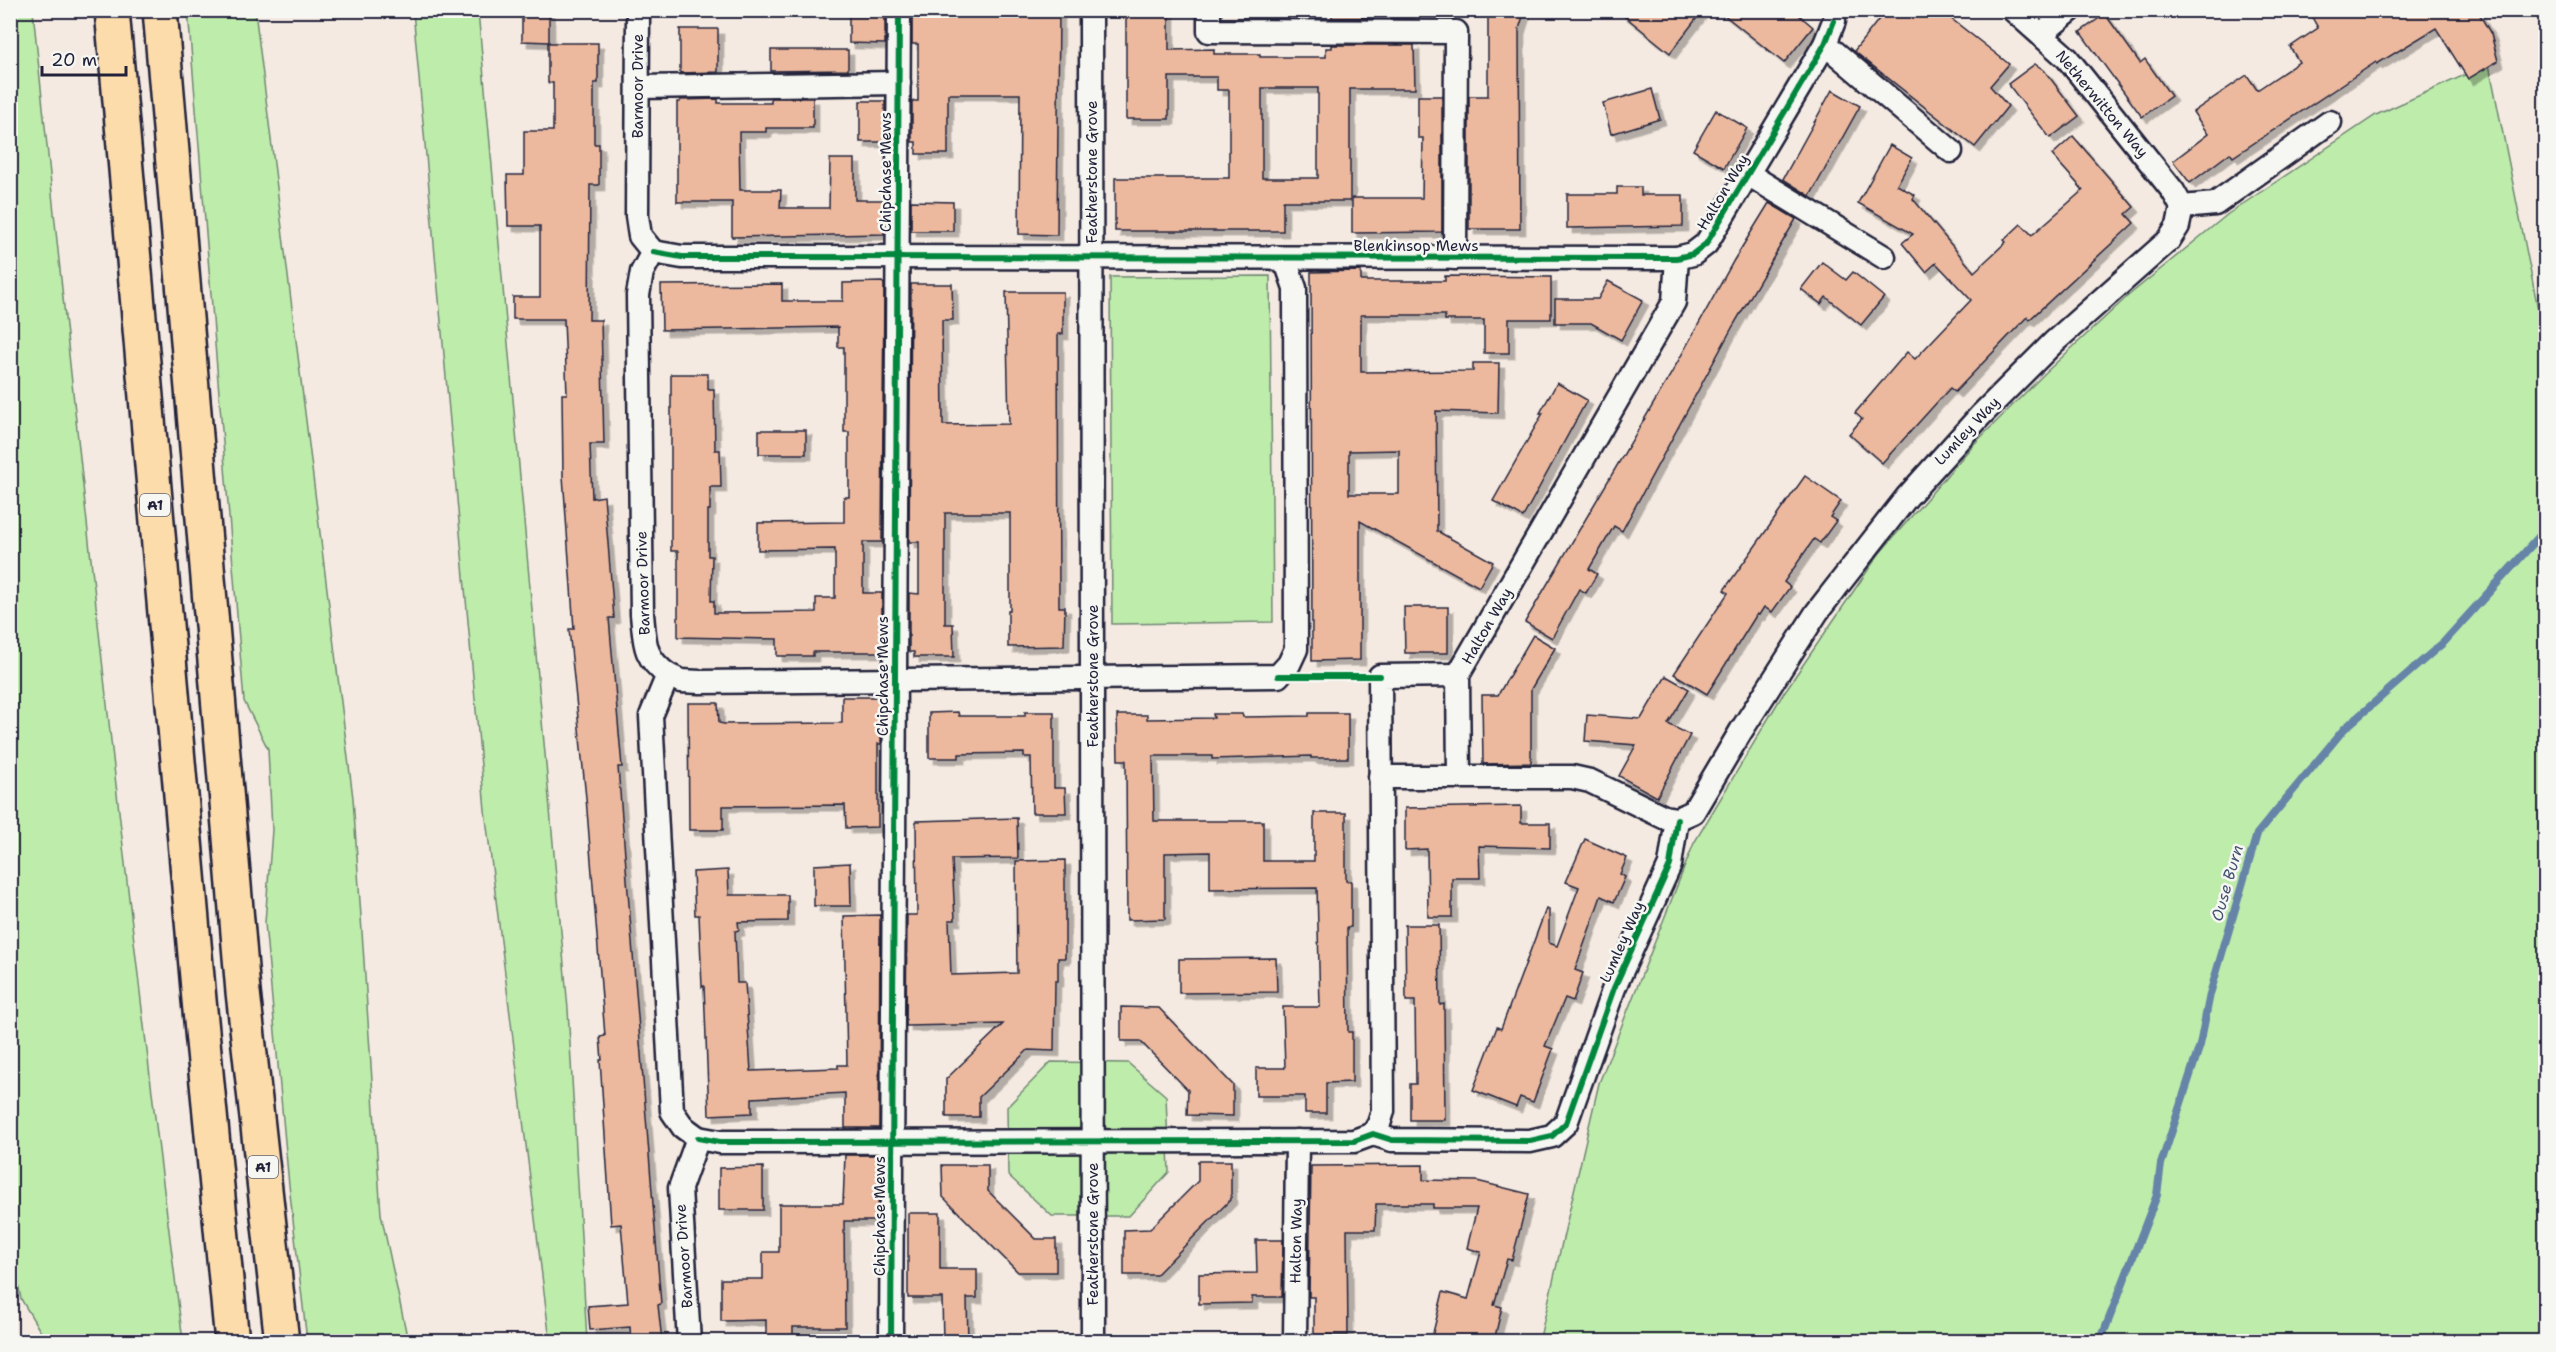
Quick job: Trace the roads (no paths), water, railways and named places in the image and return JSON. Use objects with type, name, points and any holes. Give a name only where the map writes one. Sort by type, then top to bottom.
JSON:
[{"type":"highway","name":"A1","points":[[112,10],[200,1012],[232,1341]]},
{"type":"highway","name":"A1","points":[[160,10],[243,992],[282,1341]]},
{"type":"street","name":"Barmoor Drive","points":[[638,10],[637,216],[640,236],[653,252],[642,272],[639,295],[642,614],[646,650],[654,665],[668,675]]},
{"type":"street","name":"Chipchase Mews","points":[[891,1341],[899,10]]},
{"type":"street","name":"Featherstone Grove","points":[[1091,10],[1093,1341]]},
{"type":"street","name":"Blenkinsop Mews","points":[[1209,10],[1209,31],[1456,32],[1455,258]]},
{"type":"street","name":"Netherwitton Way","points":[[2013,10],[2067,58],[2173,191],[2182,207]]},
{"type":"street","points":[[2041,34],[2071,10]]},
{"type":"street","name":"Halton Way","points":[[1560,258],[1677,258],[1693,254],[1706,244],[1825,44],[1833,14]]},
{"type":"street","points":[[1825,44],[1951,152]]},
{"type":"street","points":[[639,87],[899,83]]},
{"type":"street","points":[[2182,207],[2215,204],[2330,122]]},
{"type":"street","name":"Halton Way","points":[[1748,174],[1884,257]]},
{"type":"street","name":"Lumley Way","points":[[1373,1134],[1392,1140],[1530,1141],[1552,1136],[1566,1123],[1614,988],[1670,865],[1677,819],[1693,812],[1741,731],[1818,612],[1907,497],[1980,416],[2054,342],[2169,240],[2178,226],[2182,207]]},
{"type":"street","name":"Blenkinsop Mews","points":[[653,252],[682,257],[1560,258]]},
{"type":"street","points":[[1273,257],[1287,265],[1295,288],[1296,649],[1289,664],[1278,676],[700,682],[681,681],[668,675],[651,716],[672,1111],[683,1127],[698,1138],[720,1142],[1354,1141],[1373,1134]]},
{"type":"street","name":"Halton Way","points":[[1459,777],[1458,675],[1674,302],[1677,258]]},
{"type":"street","name":"Halton Way","points":[[1373,1134],[1383,1111],[1380,676],[1458,675]]},
{"type":"street","points":[[1380,777],[1572,777],[1590,781],[1664,817],[1677,819]]},
{"type":"street","name":"Barmoor Drive","points":[[689,1341],[680,1188],[698,1138]]},
{"type":"street","name":"Halton Way","points":[[1295,1341],[1297,1141]]},
{"type":"waterway","name":"Ouse Burn","points":[[2100,1342],[2157,1195],[2161,1164],[2200,1045],[2210,994],[2257,834],[2344,729],[2444,642],[2546,529]]}]
